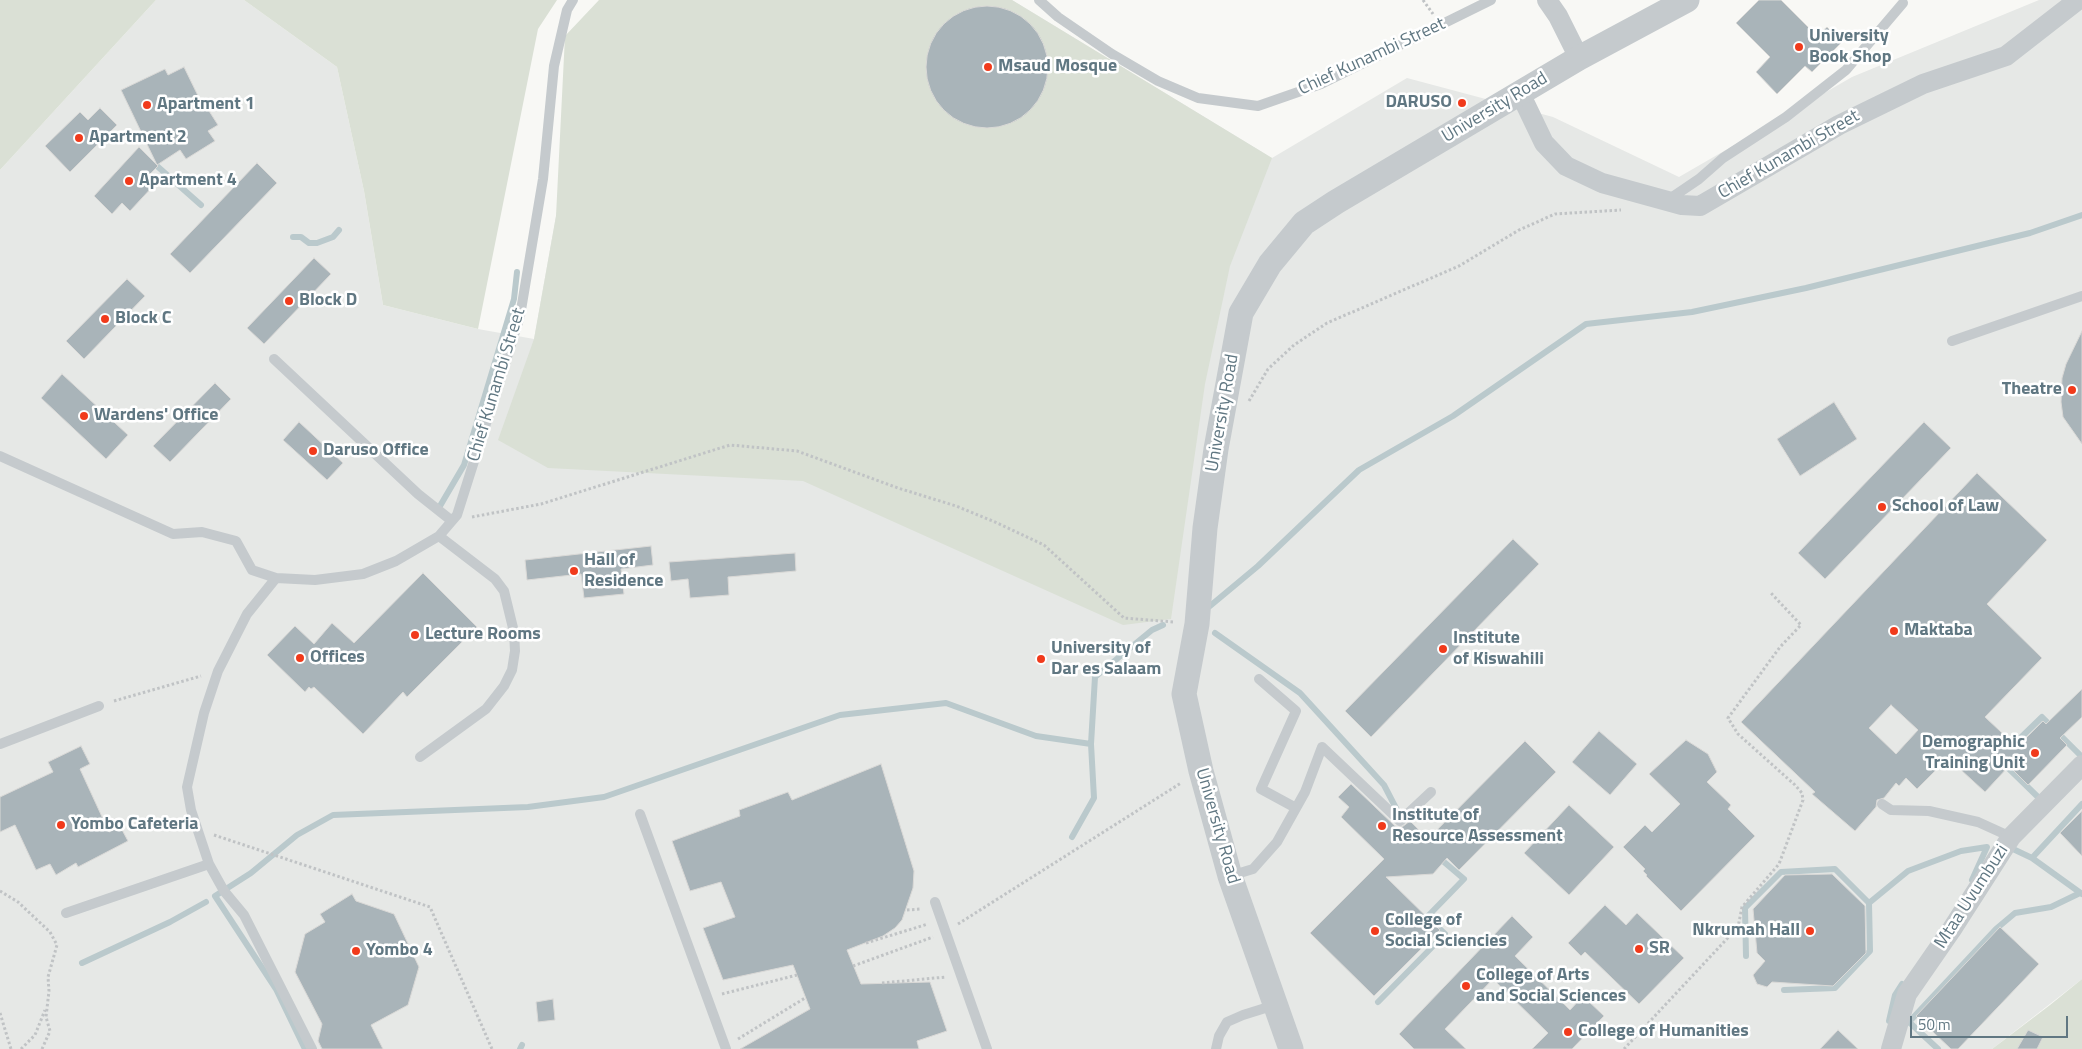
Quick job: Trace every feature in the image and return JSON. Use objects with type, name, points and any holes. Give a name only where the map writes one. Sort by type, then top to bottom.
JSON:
[{"type":"street","points":[[1547,0],[1558,16],[1579,58]]},
{"type":"street","name":"University Road","points":[[1291,1049],[1230,876],[1201,771],[1184,694],[1197,624],[1205,528],[1218,439],[1241,313],[1270,264],[1304,223],[1579,58],[1687,0]]},
{"type":"street","name":"Chief Kunambi Street","points":[[1520,93],[1544,143],[1566,166],[1602,183],[1682,205],[1700,206],[1839,125],[1923,84],[2006,56],[2078,0]]},
{"type":"street","name":"Mtaa Uvumbuzi","points":[[1891,1049],[1907,994],[1952,929],[2011,837],[2082,765]]},
{"type":"lane","name":"Chief Kunambi Street","points":[[0,456],[173,534],[202,532],[236,541],[252,570],[276,578],[315,580],[363,574],[396,561],[439,536],[456,515],[520,316],[543,179],[554,66],[567,10],[573,0]]},
{"type":"lane","name":"Chief Kunambi Street","points":[[1039,0],[1058,17],[1112,54],[1158,82],[1198,98],[1258,106],[1321,84],[1491,0]]},
{"type":"lane","points":[[1661,199],[1699,179],[1723,158],[1786,117],[1846,70],[1903,3]]},
{"type":"lane","points":[[1952,341],[2082,296]]},
{"type":"lane","points":[[274,359],[418,494],[452,521]]},
{"type":"lane","points":[[420,757],[486,709],[504,686],[512,670],[514,650],[514,632],[504,591],[495,579],[439,536]]},
{"type":"lane","points":[[276,578],[247,614],[218,671],[202,721],[187,786],[191,810],[209,864],[224,892],[244,915],[312,1049]]},
{"type":"lane","points":[[1258,678],[1296,711],[1261,789],[1296,808]]},
{"type":"lane","points":[[0,744],[98,706]]},
{"type":"lane","points":[[1230,876],[1253,869],[1277,842],[1305,792],[1322,746],[1400,821],[1431,792]]},
{"type":"lane","points":[[1882,804],[1891,810],[1928,811],[1978,822],[2011,837]]},
{"type":"lane","points":[[640,814],[726,1048]]},
{"type":"lane","points":[[66,913],[209,864]]},
{"type":"lane","points":[[934,902],[987,1049]]},
{"type":"lane","points":[[1216,1049],[1219,1036],[1227,1022],[1242,1015],[1276,1005]]},
{"type":"path","points":[[1246,406],[1268,369],[1294,345],[1327,323],[1459,266],[1519,230],[1555,214],[1626,210],[1661,199]]},
{"type":"path","points":[[452,521],[540,504],[730,445],[797,451],[898,488],[956,506],[995,522],[1044,546],[1124,618],[1197,624]]},
{"type":"path","points":[[1624,1049],[1738,927],[1742,907],[1779,864],[1803,800],[1802,793],[1796,785],[1738,734],[1728,718],[1780,647],[1801,625],[1770,592]]},
{"type":"path","points":[[98,706],[218,671]]},
{"type":"path","points":[[854,966],[945,932],[1201,771]]},
{"type":"path","points":[[197,829],[430,907],[492,1049]]},
{"type":"path","points":[[0,891],[18,902],[55,938],[57,945],[49,968],[46,1016],[50,1030],[42,1049]]},
{"type":"path","points":[[866,943],[941,921]]},
{"type":"path","points":[[708,997],[796,975]]},
{"type":"path","points":[[882,983],[961,976]]},
{"type":"path","points":[[726,1048],[805,998]]},
{"type":"path","points":[[21,1049],[35,1036],[46,1009]]},
{"type":"path","points":[[0,1014],[11,1049]]},
{"type":"shaded area","points":[[0,0],[156,0],[0,170]]},
{"type":"shaded area","name":"University of Dar es Salaam","points":[[156,0],[244,0],[337,67],[364,191],[383,305],[478,329],[534,339],[556,216],[599,0],[1012,0],[1272,158],[1407,78],[1553,117],[1679,177],[1852,77],[2039,0],[2082,0],[2082,979],[1992,1049],[0,1049],[0,170]]},
{"type":"shaded area","points":[[244,0],[557,0],[538,29],[478,329],[383,305],[364,191],[337,67]]},
{"type":"shaded area","points":[[599,0],[1012,0],[1272,158],[1230,266],[1205,384],[1171,619],[1123,625],[803,481],[548,468],[498,440],[534,339],[556,216],[565,36]]},
{"type":"shaded area","points":[[2082,979],[2082,1049],[1992,1049],[2050,1005]]},
{"type":"building","name":"University Book Shop","points":[[1759,0],[1781,0],[1817,36],[1827,27],[1842,42],[1812,72],[1805,66],[1777,94],[1756,72],[1770,57],[1736,23]]},
{"type":"building","name":"Msaud Mosque","points":[[987,6],[1010,10],[1030,24],[1044,44],[1048,67],[1044,90],[1030,110],[1010,124],[987,128],[964,124],[944,110],[930,90],[926,67],[930,44],[944,24],[964,10]]},
{"type":"building","points":[[184,67],[202,104],[204,103],[218,125],[208,131],[215,141],[186,159],[180,150],[157,165],[121,90],[165,69],[168,75]]},
{"type":"building","name":"Apartment 2","points":[[100,108],[117,125],[70,172],[45,146],[80,112],[88,120]]},
{"type":"building","name":"Apartment 4","points":[[139,147],[158,166],[147,177],[155,184],[130,211],[122,203],[112,214],[94,196]]},
{"type":"building","points":[[257,163],[277,183],[190,273],[170,254]]},
{"type":"building","name":"Block D","points":[[314,258],[331,274],[264,344],[247,328]]},
{"type":"building","name":"Block C","points":[[127,279],[145,296],[84,359],[66,341]]},
{"type":"building","name":"Theatre","points":[[2082,331],[2082,444],[2063,417],[2061,402],[2062,378],[2066,364]]},
{"type":"building","name":"Wardens' Office","points":[[62,374],[128,435],[106,459],[41,398]]},
{"type":"building","points":[[215,383],[231,399],[170,462],[153,446]]},
{"type":"building","points":[[1834,402],[1857,439],[1800,476],[1777,439]]},
{"type":"building","name":"Daruso Office","points":[[299,422],[343,463],[327,480],[283,440]]},
{"type":"building","name":"School of Law","points":[[1924,422],[1951,448],[1825,579],[1798,553]]},
{"type":"building","points":[[1977,473],[2047,540],[1987,604],[2042,658],[1985,717],[2017,747],[2043,721],[2046,724],[2082,689],[2082,717],[2060,738],[2067,745],[2028,785],[2009,766],[1985,792],[1948,758],[1917,789],[1906,778],[1899,786],[1896,783],[1884,798],[1877,800],[1876,807],[1855,831],[1812,794],[1815,792],[1741,722]],"holes":[[[1891,705],[1918,730],[1896,754],[1869,728]]]},
{"type":"building","name":"Institute of Kiswahili","points":[[1513,539],[1539,564],[1371,737],[1345,711]]},
{"type":"building","name":"Hall of Residence","points":[[651,546],[653,565],[621,569],[624,594],[584,598],[581,574],[527,580],[525,560]]},
{"type":"building","name":"Hall of Residence","points":[[795,553],[796,571],[728,577],[729,595],[690,598],[688,579],[671,581],[669,562]]},
{"type":"building","points":[[423,573],[477,627],[407,697],[403,692],[363,734],[314,687],[311,689],[309,687],[305,692],[267,655],[295,626],[314,644],[332,623],[354,643]]},
{"type":"building","points":[[1599,731],[1637,764],[1610,795],[1572,762]]},
{"type":"building","points":[[1686,740],[1708,754],[1717,772],[1707,782],[1731,805],[1728,809],[1755,836],[1681,911],[1646,876],[1643,871],[1645,869],[1623,847],[1645,825],[1652,832],[1680,804],[1649,774]]},
{"type":"building","points":[[1525,741],[1556,772],[1459,870],[1447,858],[1433,874],[1386,877],[1440,930],[1374,996],[1310,933],[1384,859],[1341,817],[1349,807],[1338,797],[1351,784],[1395,826],[1402,827],[1410,821],[1428,839]]},
{"type":"building","points":[[81,746],[90,764],[80,769],[109,832],[120,826],[128,841],[78,867],[76,863],[56,875],[50,864],[36,870],[15,825],[0,832],[0,797],[53,772],[48,762]]},
{"type":"building","points":[[881,764],[914,871],[913,888],[902,920],[895,928],[883,936],[847,950],[861,984],[930,982],[947,1031],[917,1041],[919,1049],[740,1049],[810,1009],[793,965],[723,980],[703,928],[735,917],[721,882],[690,891],[672,841],[740,816],[739,810],[788,792],[792,800]]},
{"type":"building","points":[[1569,805],[1614,847],[1569,895],[1524,853]]},
{"type":"building","points":[[2082,811],[2082,856],[2060,833]]},
{"type":"building","name":"Nkrumah Hall","points":[[1832,874],[1865,906],[1866,953],[1833,986],[1772,982],[1767,987],[1757,984],[1753,975],[1765,961],[1757,953],[1753,909],[1785,875]]},
{"type":"building","name":"Yombo 4","points":[[352,894],[356,901],[394,914],[419,967],[408,1005],[371,1025],[383,1049],[322,1049],[318,1041],[322,1024],[295,972],[305,934],[325,922],[320,914]]},
{"type":"building","name":"SR","points":[[1605,905],[1626,925],[1637,913],[1684,958],[1639,1004],[1585,952],[1581,956],[1568,943]]},
{"type":"building","points":[[1512,916],[1533,937],[1515,956],[1570,1010],[1583,996],[1604,1016],[1572,1049],[1532,1049],[1548,1033],[1493,979],[1445,1029],[1466,1049],[1414,1049],[1399,1034]]},
{"type":"building","points":[[2000,927],[2039,964],[1958,1049],[1951,1049],[1916,1016]]},
{"type":"building","points":[[553,999],[555,1020],[538,1022],[536,1002]]},
{"type":"building","points":[[1838,1030],[1858,1049],[1820,1049]]},
{"type":"building","points":[[2028,1030],[2043,1037],[2037,1049],[2017,1049]]},
{"type":"waterway","points":[[157,166],[201,205]]},
{"type":"waterway","points":[[1210,606],[1258,566],[1359,470],[1453,416],[1586,324],[1692,312],[1806,288],[2030,233],[2082,215]]},
{"type":"waterway","points":[[293,237],[301,237],[309,243],[317,243],[333,237],[339,230]]},
{"type":"waterway","points":[[440,506],[464,465],[514,299],[517,272]]},
{"type":"waterway","points":[[1072,837],[1094,798],[1091,744],[1095,677],[1152,630],[1163,625]]},
{"type":"waterway","points":[[1215,633],[1300,693],[1384,785],[1398,812]]},
{"type":"waterway","points":[[305,1049],[276,989],[215,896],[251,873],[297,835],[333,815],[528,807],[604,797],[840,715],[946,703],[1036,736],[1091,744]]},
{"type":"waterway","points":[[2008,750],[2042,717],[2080,755]]},
{"type":"waterway","points":[[2003,763],[2040,799]]},
{"type":"waterway","points":[[2032,858],[2082,804]]},
{"type":"waterway","points":[[1869,903],[1908,871],[1961,851],[1987,847],[1972,880]]},
{"type":"waterway","points":[[2013,849],[2032,858],[2082,894]]},
{"type":"waterway","points":[[1378,1002],[1445,934],[1427,917],[1464,879],[1437,856]]},
{"type":"waterway","points":[[1746,956],[1745,908],[1781,872],[1835,869],[1869,903],[1870,951],[1835,988],[1784,990]]},
{"type":"waterway","points":[[1938,1049],[1909,1022],[1996,929],[2015,913],[2051,907],[2080,893]]},
{"type":"waterway","points":[[82,963],[170,922],[206,902]]},
{"type":"waterway","points":[[1889,1021],[1895,995],[1902,984]]},
{"type":"waterway","points":[[520,1049],[522,1045]]},
{"type":"place","name":"University Book Shop","points":[[1799,47]]},
{"type":"place","name":"Msaud Mosque","points":[[988,67]]},
{"type":"place","name":"DARUSO","points":[[1462,103]]},
{"type":"place","name":"Apartment 1","points":[[147,105]]},
{"type":"place","name":"Apartment 2","points":[[79,138]]},
{"type":"place","name":"Apartment 4","points":[[129,181]]},
{"type":"place","name":"Block D","points":[[289,301]]},
{"type":"place","name":"Block C","points":[[105,319]]},
{"type":"place","name":"Theatre","points":[[2072,390]]},
{"type":"place","name":"Wardens' Office","points":[[84,416]]},
{"type":"place","name":"Daruso Office","points":[[313,451]]},
{"type":"place","name":"School of Law","points":[[1882,507]]},
{"type":"place","name":"Hall of Residence","points":[[574,571]]},
{"type":"place","name":"Maktaba","points":[[1894,631]]},
{"type":"place","name":"Lecture Rooms","points":[[415,635]]},
{"type":"place","name":"Institute of Kiswahili","points":[[1443,649]]},
{"type":"place","name":"Offices","points":[[300,658]]},
{"type":"place","name":"University of Dar es Salaam","points":[[1041,659]]},
{"type":"place","name":"Demographic Training Unit","points":[[2035,753]]},
{"type":"place","name":"Yombo Cafeteria","points":[[61,825]]},
{"type":"place","name":"Institute of Resource Assessment","points":[[1382,826]]},
{"type":"place","name":"College of Social Sciencies","points":[[1375,931]]},
{"type":"place","name":"Nkrumah Hall","points":[[1810,931]]},
{"type":"place","name":"SR","points":[[1639,949]]},
{"type":"place","name":"Yombo 4","points":[[356,951]]},
{"type":"place","name":"College of Arts and Social Sciences","points":[[1466,986]]},
{"type":"place","name":"College of Humanities","points":[[1568,1032]]}]
